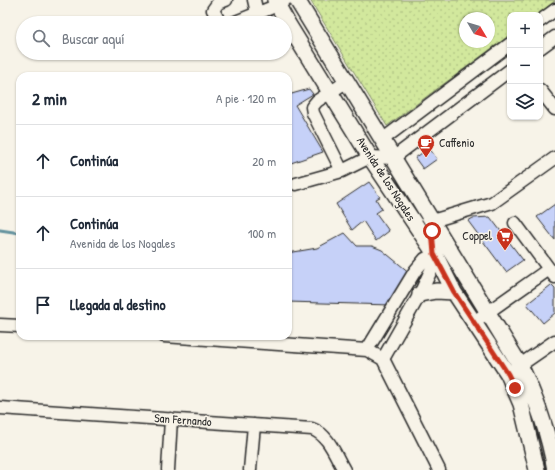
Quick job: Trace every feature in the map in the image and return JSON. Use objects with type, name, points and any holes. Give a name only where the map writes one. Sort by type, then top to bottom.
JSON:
[{"type":"main road","name":"Avenida de los Nogales","points":[[297,0],[520,365],[528,381],[553,452],[554,470]]},
{"type":"main road","name":"Avenida de los Nogales","points":[[279,2],[287,16]]},
{"type":"main road","name":"Avenida de los Nogales","points":[[292,25],[330,92],[434,254],[454,292],[508,374],[521,404],[537,467]]},
{"type":"main road","points":[[432,222],[434,254],[457,263]]},
{"type":"main road","points":[[420,294],[436,291],[454,292]]},
{"type":"street","points":[[216,16],[213,10],[218,3],[226,0]]},
{"type":"street","points":[[254,0],[257,13]]},
{"type":"street","points":[[250,16],[279,2]]},
{"type":"street","points":[[543,19],[554,12]]},
{"type":"street","points":[[543,46],[555,36]]},
{"type":"street","points":[[382,140],[508,48]]},
{"type":"street","points":[[296,184],[342,171],[370,156],[393,158],[507,72]]},
{"type":"street","points":[[342,171],[313,113],[312,107],[314,103],[346,82]]},
{"type":"street","points":[[543,94],[555,109]]},
{"type":"street","points":[[442,95],[455,112]]},
{"type":"street","points":[[432,222],[492,203],[555,158]]},
{"type":"street","points":[[474,322],[552,273],[515,223]]},
{"type":"street","points":[[383,359],[420,294],[433,266],[434,254]]},
{"type":"street","points":[[367,350],[415,271],[425,259],[434,254]]},
{"type":"street","points":[[0,325],[16,326]]},
{"type":"street","points":[[222,340],[367,350],[383,359],[438,470]]},
{"type":"street","points":[[508,374],[555,342]]},
{"type":"street","name":"San Fernando","points":[[0,408],[312,429],[319,432],[326,438],[344,470]]},
{"type":"street","points":[[168,470],[171,419]]},
{"type":"street","points":[[250,470],[254,425]]},
{"type":"street","points":[[537,467],[553,452]]},
{"type":"green space","points":[[310,0],[555,0],[541,12],[507,12],[507,37],[495,46],[495,12],[459,12],[459,48],[492,48],[387,126]]},
{"type":"building","points":[[309,89],[313,94],[295,105],[323,152],[292,163],[292,94]]},
{"type":"building","name":"Caffenio","points":[[429,148],[437,159],[423,169],[415,158]]},
{"type":"building","points":[[369,182],[380,197],[376,199],[382,209],[376,213],[389,231],[376,241],[363,221],[352,230],[336,204]]},
{"type":"building","points":[[555,204],[555,240],[537,217]]},
{"type":"building","points":[[490,217],[523,260],[506,272],[468,221],[473,218]]},
{"type":"building","points":[[345,233],[357,246],[372,246],[382,250],[410,273],[391,305],[292,302],[292,252],[317,248]]},
{"type":"building","points":[[551,285],[555,289],[555,313],[543,323],[527,304]]},
{"type":"waterway","points":[[0,230],[16,232]]},
{"type":"place","name":"Caffenio","points":[[426,158]]},
{"type":"place","name":"Coppel","points":[[505,251]]},
{"type":"route","points":[[432,231],[435,249],[434,254],[454,292],[508,374],[515,388]]}]
